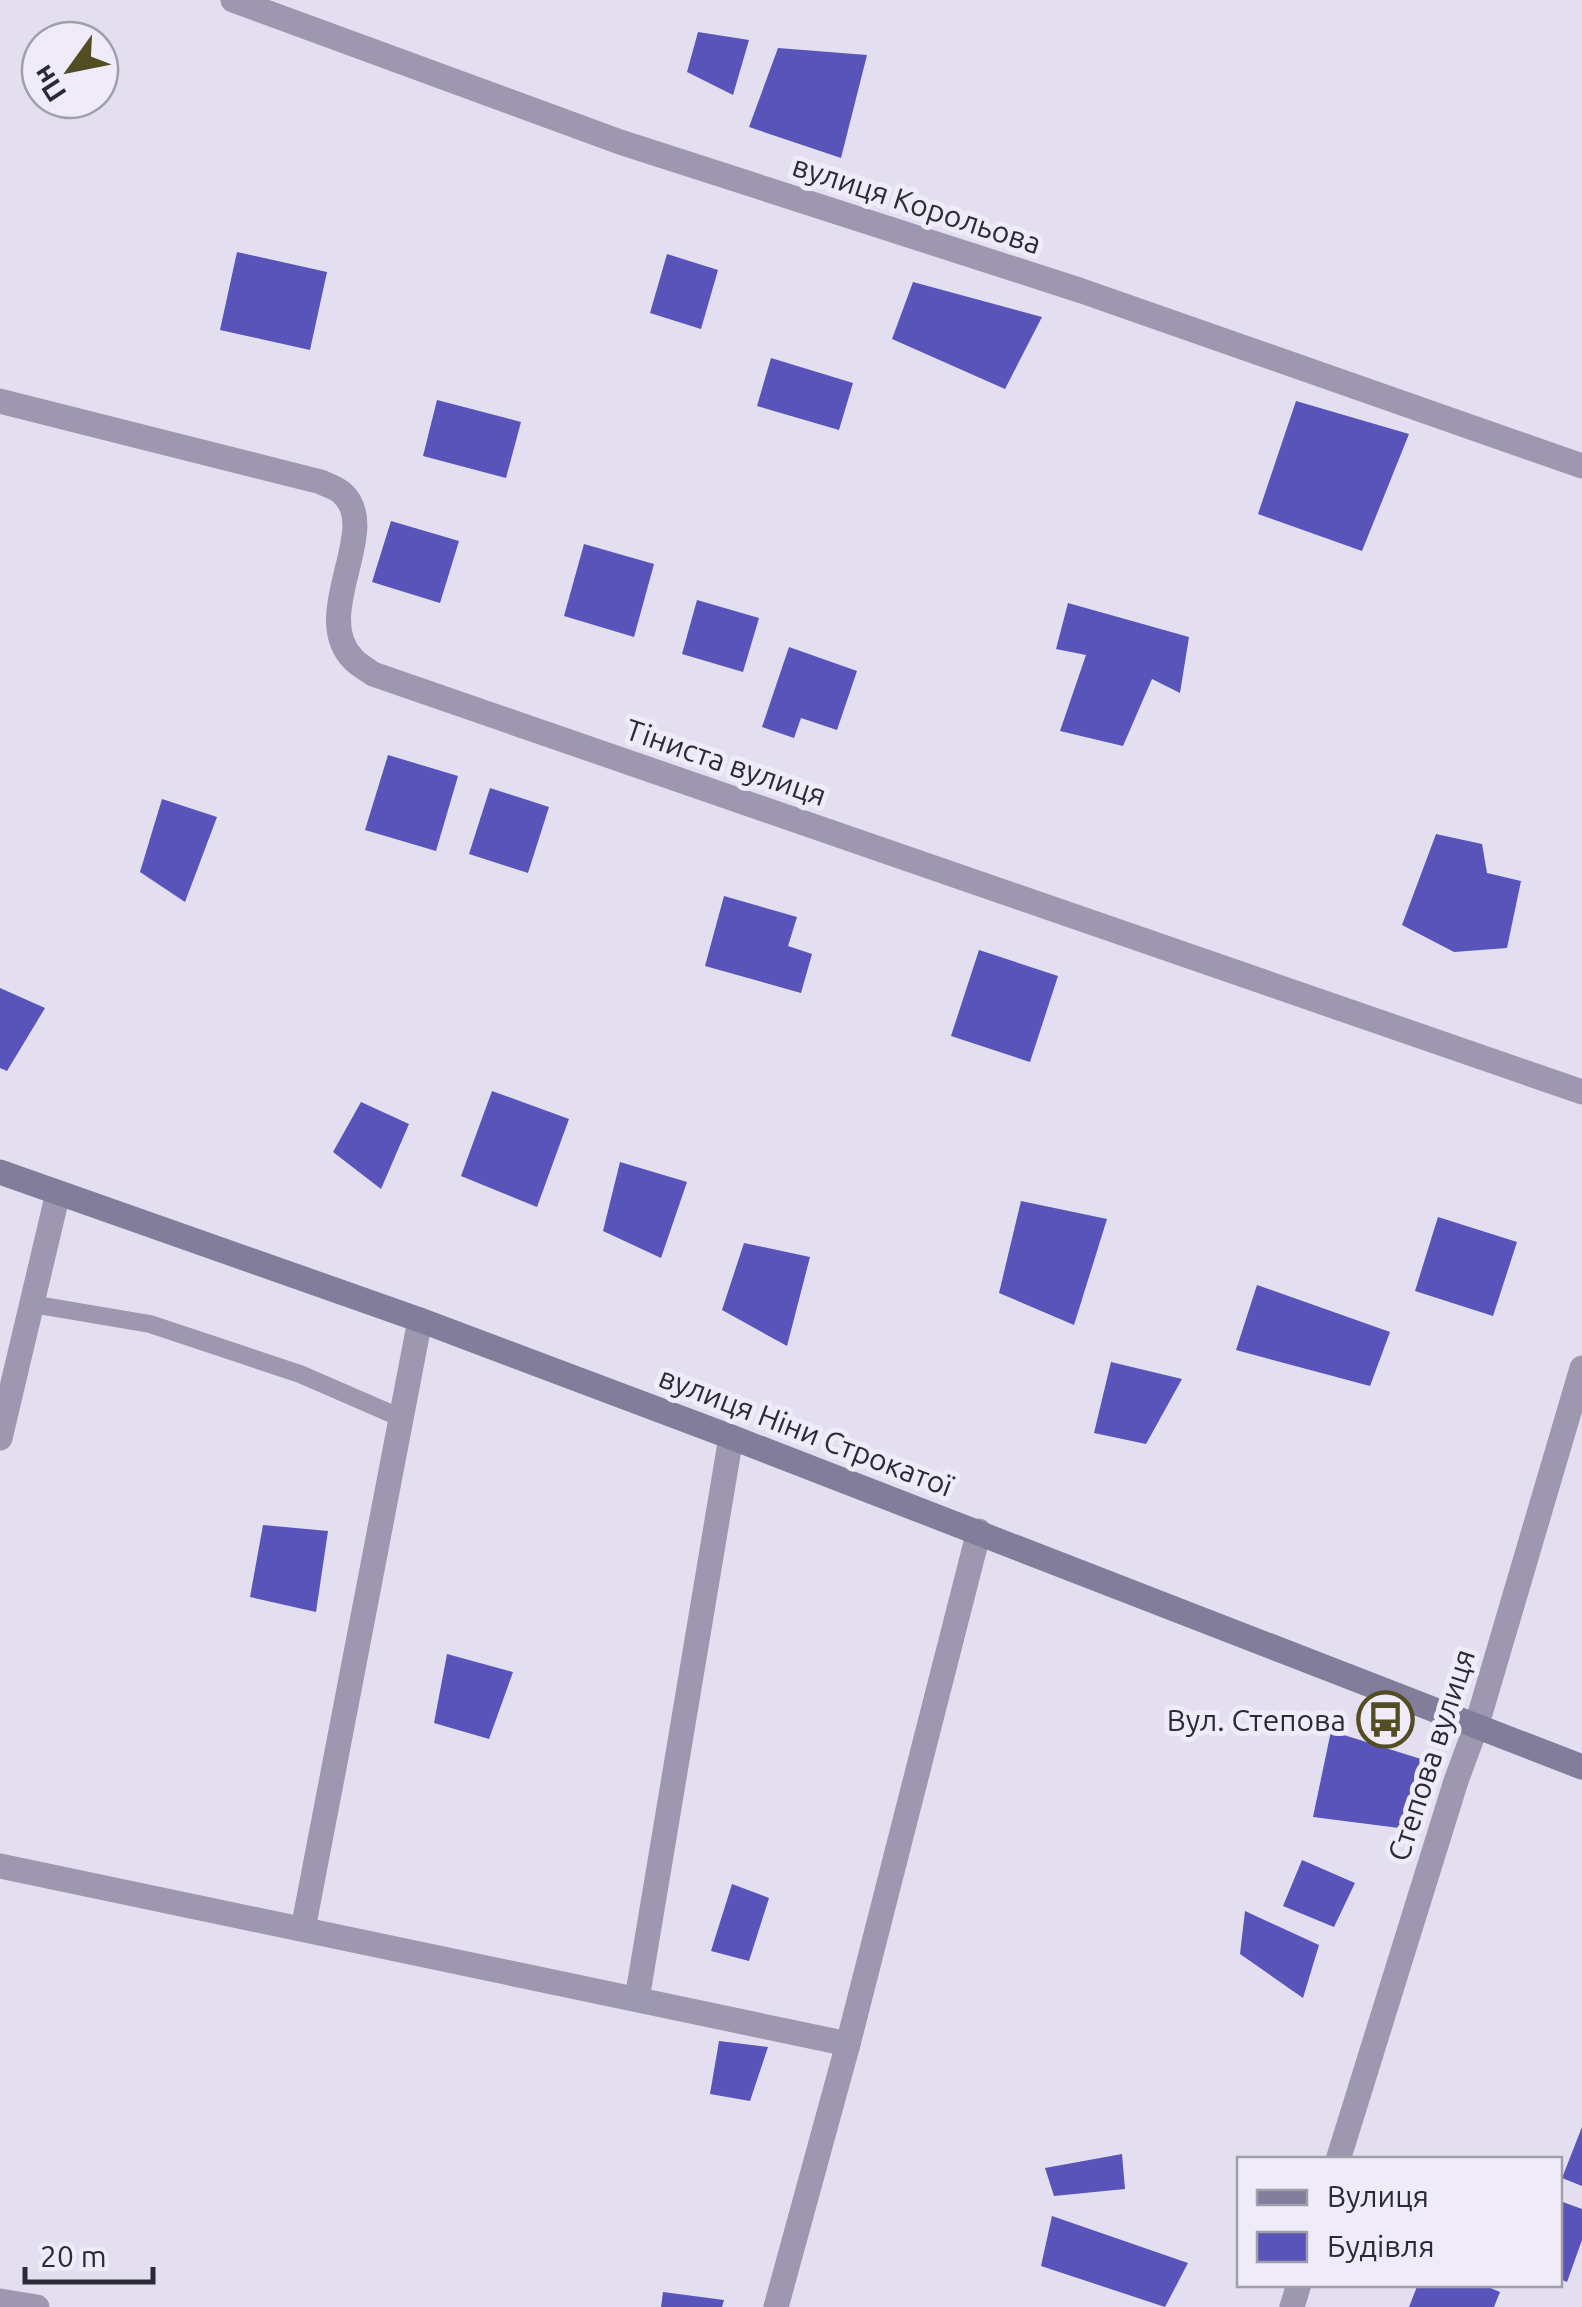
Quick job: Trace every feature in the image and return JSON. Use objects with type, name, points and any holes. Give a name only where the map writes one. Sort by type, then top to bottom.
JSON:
[{"type":"street","name":"вулиця Корольова","points":[[233,0],[620,142],[1082,291],[1582,466]]},
{"type":"street","name":"Тіниста вулиця","points":[[0,401],[320,482],[344,494],[354,516],[353,540],[339,604],[340,634],[352,658],[373,674],[1582,1092]]},
{"type":"street","name":"вулиця Ніни Строкатої","points":[[0,1172],[420,1320],[1582,1766]]},
{"type":"street","points":[[0,1438],[58,1193]]},
{"type":"street","points":[[303,1930],[420,1320]]},
{"type":"street","name":"Степова вулиця","points":[[1339,2157],[1477,1724],[1582,1368]]},
{"type":"street","points":[[638,1999],[731,1437]]},
{"type":"street","points":[[776,2307],[848,2044],[979,1532]]},
{"type":"street","points":[[0,1866],[848,2044]]},
{"type":"street","points":[[0,2301],[38,2307]]},
{"type":"lane","points":[[32,1304],[150,1324],[300,1374],[399,1417]]},
{"type":"building","points":[[698,32],[749,40],[733,95],[687,72]]},
{"type":"building","points":[[778,48],[867,55],[841,158],[749,127]]},
{"type":"building","points":[[237,252],[327,272],[310,350],[220,330]]},
{"type":"building","points":[[667,254],[718,270],[701,329],[650,313]]},
{"type":"building","points":[[913,282],[1042,317],[1005,389],[892,339]]},
{"type":"building","points":[[771,358],[853,383],[839,430],[757,406]]},
{"type":"building","points":[[437,400],[521,422],[506,478],[423,456]]},
{"type":"building","points":[[1296,401],[1409,434],[1362,551],[1258,514]]},
{"type":"building","points":[[391,521],[459,541],[440,603],[372,582]]},
{"type":"building","points":[[584,544],[654,564],[634,637],[564,616]]},
{"type":"building","points":[[697,600],[759,618],[743,672],[682,654]]},
{"type":"building","points":[[1068,603],[1189,637],[1180,693],[1152,679],[1123,746],[1060,731],[1086,655],[1056,649]]},
{"type":"building","points":[[789,647],[857,671],[837,730],[801,718],[794,738],[762,727]]},
{"type":"building","points":[[388,755],[458,776],[436,851],[365,830]]},
{"type":"building","points":[[490,788],[549,807],[528,873],[469,854]]},
{"type":"building","points":[[162,799],[217,817],[185,902],[140,872]]},
{"type":"building","points":[[1436,834],[1482,844],[1487,873],[1521,881],[1507,948],[1454,952],[1402,925]]},
{"type":"building","points":[[724,896],[797,917],[788,946],[812,954],[801,993],[705,966]]},
{"type":"building","points":[[979,950],[1058,976],[1030,1062],[951,1036]]},
{"type":"building","points":[[0,988],[45,1008],[7,1071],[0,1068]]},
{"type":"building","points":[[492,1091],[569,1119],[537,1207],[461,1176]]},
{"type":"building","points":[[361,1102],[409,1124],[381,1189],[333,1152]]},
{"type":"building","points":[[620,1162],[687,1182],[661,1258],[603,1231]]},
{"type":"building","points":[[1021,1201],[1107,1219],[1074,1325],[999,1293]]},
{"type":"building","points":[[1438,1217],[1517,1242],[1493,1316],[1415,1291]]},
{"type":"building","points":[[744,1243],[810,1257],[787,1346],[722,1310]]},
{"type":"building","points":[[1257,1285],[1390,1332],[1370,1386],[1236,1350]]},
{"type":"building","points":[[1111,1362],[1182,1379],[1146,1444],[1094,1433]]},
{"type":"building","points":[[263,1525],[328,1531],[316,1612],[250,1597]]},
{"type":"building","points":[[447,1654],[513,1672],[489,1739],[434,1723]]},
{"type":"building","points":[[1331,1731],[1421,1759],[1399,1828],[1313,1817]]},
{"type":"building","points":[[1302,1860],[1355,1883],[1334,1927],[1283,1906]]},
{"type":"building","points":[[732,1884],[769,1898],[749,1961],[711,1951]]},
{"type":"building","points":[[1245,1911],[1319,1945],[1303,1998],[1240,1954]]},
{"type":"building","points":[[719,2041],[768,2047],[750,2101],[710,2094]]},
{"type":"building","points":[[1582,2127],[1582,2186],[1562,2178]]},
{"type":"building","points":[[1122,2154],[1125,2189],[1054,2196],[1045,2168]]},
{"type":"building","points":[[1562,2202],[1582,2209],[1582,2240],[1567,2282],[1562,2280]]},
{"type":"building","points":[[1052,2216],[1188,2263],[1165,2307],[1041,2266]]},
{"type":"building","points":[[1417,2287],[1488,2287],[1500,2292],[1494,2307],[1409,2307]]},
{"type":"building","points":[[663,2292],[724,2300],[722,2307],[661,2307]]},
{"type":"place","name":"Вул. Степова","points":[[1385,1720]]}]
